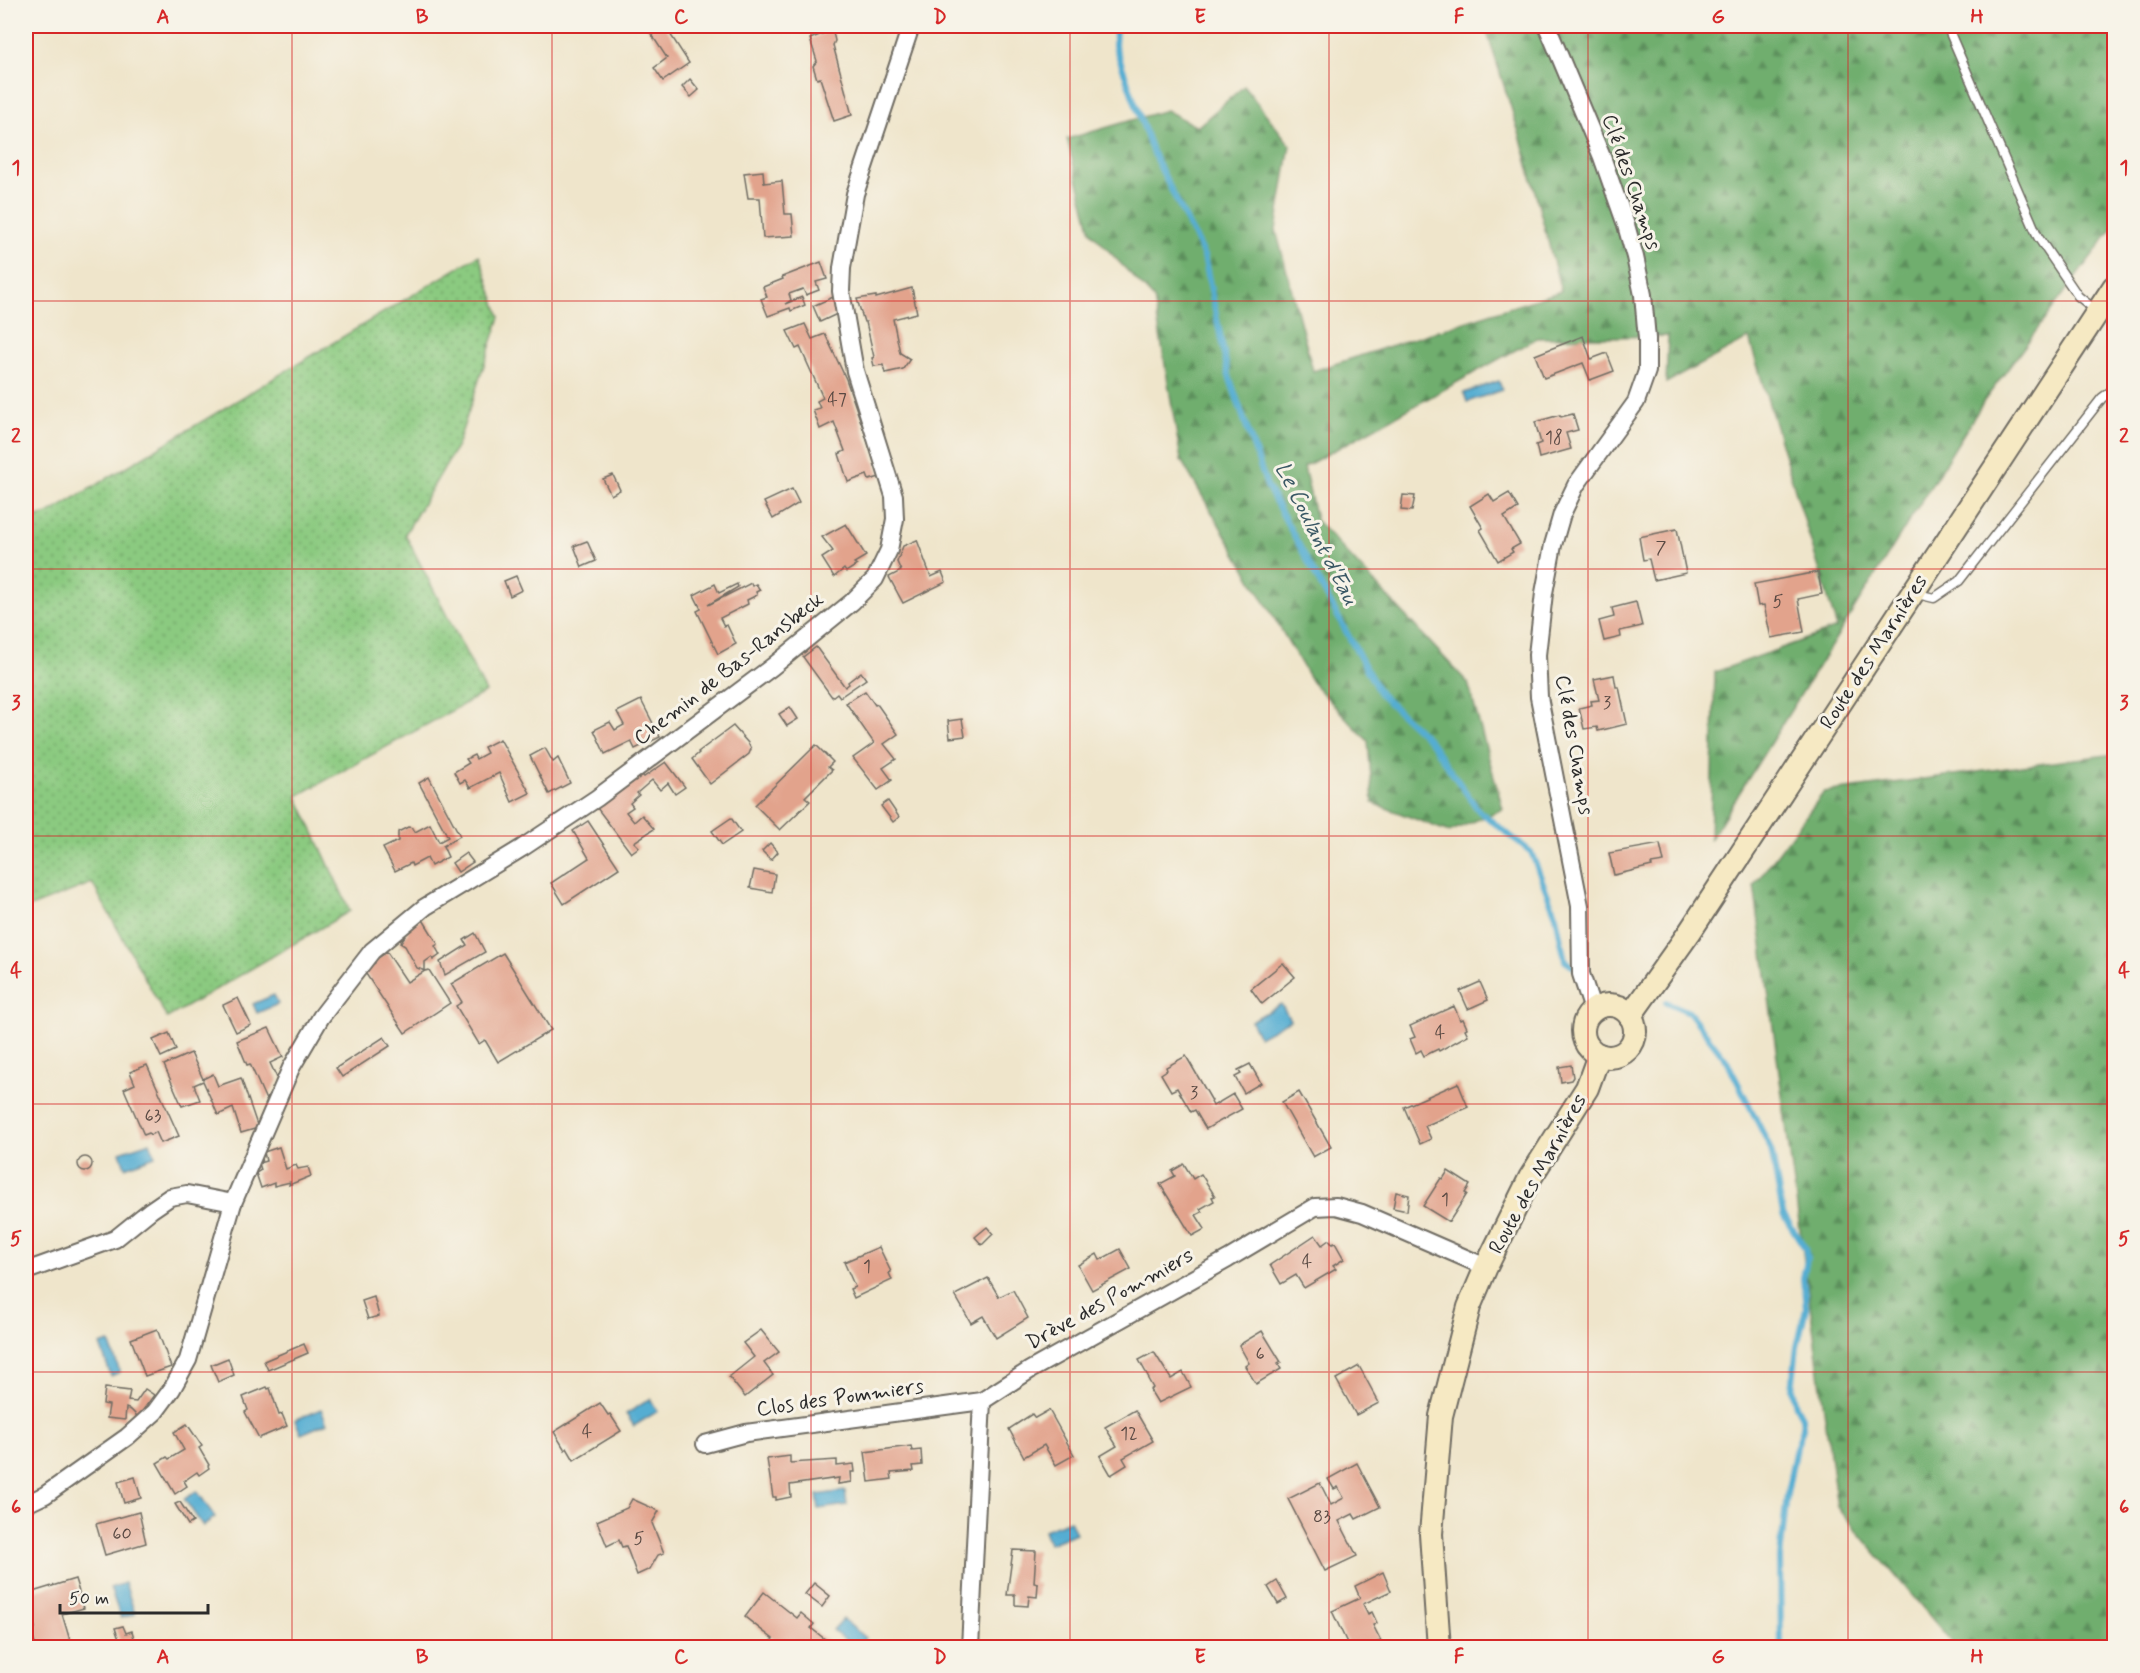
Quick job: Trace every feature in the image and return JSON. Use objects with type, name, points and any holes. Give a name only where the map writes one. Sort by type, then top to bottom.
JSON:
[{"type":"street","name":"Chemin de Bas-Ransbeck","points":[[26,1504],[45,1495],[127,1437],[155,1412],[172,1389],[188,1360],[195,1340],[233,1203],[282,1089],[305,1042],[321,1017],[372,951],[425,907],[522,848],[597,798],[772,667],[852,602],[875,579],[889,550],[895,519],[894,496],[855,371],[841,291],[842,268],[855,194],[911,26]]},
{"type":"street","name":"Clé des Champs","points":[[1547,26],[1602,157],[1626,225],[1643,295],[1647,339],[1647,372],[1636,402],[1576,485],[1562,514],[1552,545],[1545,583],[1537,655],[1539,697],[1580,906],[1581,974],[1593,1010]]},
{"type":"street","name":"Route des Marnières","points":[[1630,1016],[1689,933],[2115,287]]},
{"type":"street","points":[[1613,1005],[1630,1016],[1634,1026],[1634,1037],[1629,1047],[1621,1054],[1610,1057],[1599,1055],[1588,1047],[1583,1034],[1585,1021],[1593,1010],[1613,1005]]},
{"type":"street","name":"Route des Marnières","points":[[1439,1647],[1431,1534],[1441,1416],[1469,1307],[1530,1178],[1587,1088],[1599,1055]]},
{"type":"street","points":[[26,1271],[115,1239],[170,1197],[187,1194],[233,1203]]},
{"type":"street","name":"Drève des Pommiers","points":[[982,1401],[1030,1370],[1228,1259],[1315,1207],[1336,1206],[1362,1213],[1486,1267]]},
{"type":"street","points":[[970,1647],[982,1401]]},
{"type":"street","name":"Clos des Pommiers","points":[[705,1444],[766,1430],[982,1401]]},
{"type":"lane","points":[[1947,26],[2038,237],[2078,296],[2098,312]]},
{"type":"lane","points":[[1913,593],[1934,598],[1959,581],[2102,398],[2115,389]]},
{"type":"green space","points":[[1485,26],[2114,26],[2114,226],[1984,401],[1710,840],[1715,672],[1837,628],[1749,338],[1666,383],[1668,336],[1537,338],[1304,467],[1316,520],[1468,683],[1503,809],[1449,832],[1373,803],[1368,741],[1312,682],[1181,460],[1154,299],[1091,232],[1067,139],[1166,110],[1197,127],[1244,86],[1290,145],[1276,230],[1313,371],[1561,291],[1522,142]]},
{"type":"green space","points":[[479,255],[500,317],[457,446],[405,534],[486,692],[297,796],[350,911],[167,1018],[92,883],[26,909],[26,520],[48,514]]},
{"type":"green space","points":[[2114,754],[2114,1647],[1956,1647],[1837,1507],[1754,885],[1824,792]]},
{"type":"water","points":[[1499,381],[1502,390],[1467,402],[1464,393]]},
{"type":"water","points":[[274,995],[278,1004],[257,1013],[253,1004]]},
{"type":"water","points":[[1281,1004],[1290,1020],[1259,1037],[1251,1021]]},
{"type":"water","points":[[150,1142],[155,1156],[125,1167],[120,1152]]},
{"type":"water","points":[[109,1342],[120,1372],[111,1376],[100,1345]]},
{"type":"water","points":[[650,1399],[658,1411],[634,1426],[626,1414]]},
{"type":"water","points":[[321,1409],[327,1423],[301,1434],[295,1420]]},
{"type":"water","points":[[197,1491],[215,1517],[203,1526],[184,1499]]},
{"type":"water","points":[[845,1491],[847,1505],[819,1509],[817,1495]]},
{"type":"water","points":[[1070,1520],[1076,1533],[1049,1544],[1044,1530]]},
{"type":"water","points":[[125,1583],[135,1614],[121,1618],[110,1588]]},
{"type":"water","points":[[843,1619],[865,1638],[856,1647],[833,1630]]},
{"type":"building","points":[[646,26],[665,26],[689,63],[663,81],[654,68],[667,58]]},
{"type":"building","points":[[829,31],[833,32],[835,41],[833,45],[852,115],[834,121],[820,78],[817,79],[813,66],[817,61],[810,39]]},
{"type":"building","points":[[690,79],[699,90],[691,97],[682,87]]},
{"type":"building","points":[[763,171],[764,183],[782,181],[785,214],[792,214],[794,236],[763,238],[760,198],[748,198],[744,173]]},
{"type":"building","points":[[821,262],[827,279],[816,282],[819,290],[806,295],[803,289],[789,294],[791,300],[785,304],[802,297],[805,305],[768,316],[761,299],[767,297],[763,287]]},
{"type":"building","points":[[912,288],[917,313],[893,319],[900,353],[910,359],[903,369],[885,373],[883,365],[874,366],[866,322],[864,322],[857,299],[876,296],[876,298]]},
{"type":"building","points":[[833,297],[837,314],[820,322],[813,306]]},
{"type":"building","points":[[805,324],[812,339],[825,334],[846,379],[880,477],[869,480],[867,475],[848,482],[839,454],[845,451],[834,422],[820,429],[813,410],[820,408],[817,401],[823,398],[800,347],[796,349],[787,331]]},
{"type":"building","points":[[1583,336],[1591,359],[1607,353],[1614,371],[1590,380],[1583,363],[1544,378],[1535,355]]},
{"type":"building","points":[[1573,414],[1578,430],[1566,433],[1571,449],[1539,458],[1536,445],[1541,443],[1535,422]]},
{"type":"building","points":[[613,475],[620,490],[611,495],[603,479]]},
{"type":"building","points":[[792,489],[799,503],[773,519],[764,502]]},
{"type":"building","points":[[1509,493],[1518,508],[1504,517],[1520,544],[1511,549],[1513,552],[1498,561],[1480,530],[1483,528],[1470,506],[1489,494],[1494,502]]},
{"type":"building","points":[[1403,495],[1415,496],[1412,511],[1401,510]]},
{"type":"building","points":[[846,524],[866,556],[854,563],[857,565],[846,572],[844,569],[834,577],[822,558],[833,551],[822,537]]},
{"type":"building","points":[[1677,529],[1686,573],[1654,580],[1649,559],[1643,560],[1639,537]]},
{"type":"building","points":[[917,540],[931,577],[942,572],[946,582],[903,603],[889,577],[901,571],[897,562],[903,546]]},
{"type":"building","points":[[587,541],[596,561],[582,567],[574,546]]},
{"type":"building","points":[[1818,572],[1822,594],[1798,599],[1804,632],[1771,638],[1764,605],[1758,606],[1754,584]]},
{"type":"building","points":[[516,576],[522,590],[510,596],[504,581]]},
{"type":"building","points":[[751,583],[752,586],[756,584],[760,590],[756,592],[757,595],[747,600],[748,604],[720,618],[724,626],[727,625],[736,644],[718,654],[697,611],[701,609],[694,595],[715,584],[719,593],[737,584],[738,587],[708,605]]},
{"type":"building","points":[[1636,602],[1642,626],[1620,631],[1621,637],[1604,641],[1599,621],[1614,617],[1612,608]]},
{"type":"building","points":[[816,647],[845,687],[861,672],[866,679],[840,697],[837,693],[832,697],[803,657]]},
{"type":"building","points":[[1614,675],[1627,724],[1598,731],[1597,727],[1584,729],[1579,708],[1592,705],[1591,701],[1599,700],[1594,679]]},
{"type":"building","points":[[865,691],[898,734],[884,744],[896,759],[883,768],[892,780],[878,790],[853,758],[874,743],[846,703]]},
{"type":"building","points":[[641,700],[660,737],[635,749],[631,741],[605,754],[594,730],[610,722],[615,730],[624,725],[617,712]]},
{"type":"building","points":[[790,707],[798,719],[787,726],[779,714]]},
{"type":"building","points":[[962,719],[965,736],[950,738],[948,721]]},
{"type":"building","points":[[733,726],[751,749],[749,754],[710,784],[692,759]]},
{"type":"building","points":[[500,739],[530,793],[512,802],[499,773],[470,788],[465,780],[460,783],[454,772],[469,763],[466,759],[474,755],[476,759],[487,753],[484,747]]},
{"type":"building","points":[[816,745],[833,762],[828,767],[832,770],[805,797],[810,801],[780,830],[755,805]]},
{"type":"building","points":[[545,748],[553,762],[558,758],[570,783],[549,794],[530,756]]},
{"type":"building","points":[[666,762],[685,787],[675,794],[668,783],[660,790],[652,780],[637,793],[639,795],[630,803],[633,807],[626,812],[634,822],[642,815],[654,829],[634,842],[639,847],[631,853],[597,808],[641,774],[644,777]]},
{"type":"building","points":[[429,777],[460,836],[443,846],[448,857],[431,866],[427,858],[395,871],[383,848],[398,841],[398,832],[408,827],[413,828],[415,832],[430,824],[439,842],[448,837],[419,783]]},
{"type":"building","points":[[888,801],[899,817],[893,822],[881,806]]},
{"type":"building","points":[[731,818],[741,832],[722,845],[712,831]]},
{"type":"building","points":[[588,821],[619,868],[564,904],[551,883],[589,858],[573,831]]},
{"type":"building","points":[[770,843],[778,852],[771,860],[762,851]]},
{"type":"building","points":[[1660,844],[1664,862],[1614,875],[1609,853]]},
{"type":"building","points":[[466,853],[473,862],[458,872],[452,863]]},
{"type":"building","points":[[754,870],[775,874],[772,892],[750,888]]},
{"type":"building","points":[[422,918],[438,944],[435,946],[440,955],[425,962],[425,971],[417,968],[405,946],[400,943],[408,932],[406,928]]},
{"type":"building","points":[[475,933],[485,952],[445,975],[440,962],[467,945],[464,940]]},
{"type":"building","points":[[387,952],[407,982],[429,970],[450,1003],[405,1033],[364,971],[375,963],[373,961]]},
{"type":"building","points":[[503,953],[551,1030],[498,1062],[485,1040],[479,1044],[456,1006],[462,1002],[451,984]]},
{"type":"building","points":[[1283,963],[1295,977],[1262,1004],[1251,989]]},
{"type":"building","points":[[1480,982],[1488,1000],[1468,1009],[1460,991]]},
{"type":"building","points":[[238,998],[251,1025],[236,1032],[223,1005]]},
{"type":"building","points":[[1454,1006],[1460,1020],[1463,1019],[1468,1035],[1439,1051],[1438,1049],[1424,1056],[1421,1050],[1416,1053],[1410,1039],[1415,1037],[1410,1026]]},
{"type":"building","points":[[269,1028],[283,1057],[270,1063],[278,1080],[266,1100],[237,1041]]},
{"type":"building","points":[[169,1033],[176,1050],[161,1057],[153,1040]]},
{"type":"building","points":[[384,1037],[390,1046],[342,1077],[336,1068]]},
{"type":"building","points":[[191,1053],[203,1079],[213,1074],[218,1086],[241,1078],[258,1128],[241,1133],[233,1108],[218,1115],[203,1081],[194,1085],[200,1100],[182,1106],[164,1065]]},
{"type":"building","points":[[1186,1056],[1213,1106],[1233,1094],[1242,1109],[1206,1129],[1195,1110],[1191,1112],[1177,1088],[1171,1091],[1161,1074],[1167,1070],[1166,1067]]},
{"type":"building","points":[[1250,1064],[1261,1083],[1244,1093],[1235,1077],[1241,1074],[1238,1070]]},
{"type":"building","points":[[147,1065],[179,1136],[161,1143],[156,1132],[144,1135],[124,1089],[135,1084],[130,1072]]},
{"type":"building","points":[[1571,1065],[1573,1077],[1571,1080],[1561,1082],[1559,1067]]},
{"type":"building","points":[[1458,1083],[1468,1107],[1425,1126],[1431,1139],[1420,1144],[1404,1107]]},
{"type":"building","points":[[1299,1092],[1331,1147],[1313,1157],[1282,1102]]},
{"type":"building","points":[[279,1147],[286,1169],[296,1165],[298,1169],[308,1167],[311,1176],[289,1185],[290,1182],[274,1186],[274,1183],[261,1188],[256,1173],[261,1170],[259,1163],[266,1161],[264,1152]]},
{"type":"building","points":[[85,1157],[90,1159],[92,1164],[90,1169],[85,1171],[80,1169],[78,1164],[80,1159]]},
{"type":"building","points":[[1184,1164],[1193,1179],[1201,1174],[1215,1196],[1212,1197],[1214,1201],[1200,1209],[1202,1212],[1196,1215],[1205,1229],[1192,1236],[1160,1184],[1175,1176],[1172,1171]]},
{"type":"building","points":[[1448,1171],[1470,1185],[1465,1193],[1467,1194],[1449,1222],[1423,1206]]},
{"type":"building","points":[[1396,1192],[1409,1195],[1407,1211],[1393,1208]]},
{"type":"building","points":[[987,1227],[993,1234],[982,1245],[975,1237]]},
{"type":"building","points":[[1315,1235],[1322,1245],[1329,1240],[1332,1244],[1335,1243],[1344,1259],[1333,1266],[1336,1269],[1304,1288],[1296,1275],[1281,1284],[1270,1265]]},
{"type":"building","points":[[879,1247],[891,1272],[889,1273],[892,1280],[854,1298],[850,1289],[855,1287],[844,1262]]},
{"type":"building","points":[[1120,1249],[1131,1269],[1092,1290],[1078,1265],[1097,1254],[1100,1260]]},
{"type":"building","points":[[988,1278],[999,1297],[1013,1290],[1028,1318],[996,1338],[983,1316],[971,1323],[955,1295]]},
{"type":"building","points":[[374,1297],[379,1316],[368,1319],[362,1301]]},
{"type":"building","points":[[157,1329],[171,1367],[145,1376],[131,1339]]},
{"type":"building","points":[[761,1330],[779,1352],[764,1363],[773,1375],[745,1397],[729,1377],[754,1357],[743,1343]]},
{"type":"building","points":[[1262,1331],[1281,1362],[1278,1364],[1281,1369],[1256,1384],[1245,1366],[1249,1363],[1239,1345]]},
{"type":"building","points":[[304,1344],[308,1353],[268,1370],[264,1361]]},
{"type":"building","points":[[1154,1352],[1171,1379],[1183,1372],[1191,1387],[1158,1403],[1150,1390],[1153,1388],[1139,1360]]},
{"type":"building","points":[[228,1358],[234,1375],[218,1382],[211,1365]]},
{"type":"building","points":[[1359,1366],[1379,1403],[1356,1415],[1336,1379]]},
{"type":"building","points":[[267,1387],[270,1388],[279,1415],[282,1414],[287,1426],[259,1438],[245,1412],[248,1410],[243,1397]]},
{"type":"building","points":[[105,1388],[130,1391],[128,1401],[136,1402],[145,1389],[154,1395],[138,1417],[126,1408],[125,1420],[107,1418],[109,1405],[103,1404]]},
{"type":"building","points":[[600,1403],[621,1431],[574,1460],[554,1432]]},
{"type":"building","points":[[1049,1410],[1074,1455],[1056,1465],[1044,1445],[1024,1457],[1009,1429],[1032,1414],[1035,1418]]},
{"type":"building","points":[[1135,1410],[1153,1441],[1123,1458],[1127,1465],[1111,1475],[1100,1456],[1117,1446],[1105,1427]]},
{"type":"building","points":[[187,1424],[202,1446],[199,1448],[209,1468],[199,1475],[197,1472],[184,1481],[187,1486],[175,1494],[157,1463],[184,1450],[174,1432]]},
{"type":"building","points":[[911,1446],[912,1451],[921,1450],[922,1465],[913,1466],[914,1471],[891,1473],[892,1479],[869,1482],[865,1452]]},
{"type":"building","points":[[790,1456],[790,1463],[837,1460],[837,1466],[854,1464],[855,1472],[851,1472],[852,1482],[838,1484],[839,1478],[790,1485],[791,1497],[776,1500],[776,1497],[773,1497],[767,1459]]},
{"type":"building","points":[[1357,1463],[1380,1507],[1356,1519],[1353,1514],[1339,1521],[1357,1556],[1325,1571],[1288,1499],[1320,1483],[1331,1505],[1344,1498],[1338,1487],[1334,1489],[1328,1479]]},
{"type":"building","points":[[135,1477],[141,1498],[124,1503],[118,1482]]},
{"type":"building","points":[[632,1499],[659,1511],[652,1523],[664,1553],[658,1555],[650,1569],[637,1575],[626,1546],[622,1547],[619,1540],[607,1546],[597,1521],[627,1508]]},
{"type":"building","points":[[180,1502],[193,1522],[188,1525],[175,1504]]},
{"type":"building","points":[[139,1512],[146,1543],[105,1555],[96,1524]]},
{"type":"building","points":[[1013,1550],[1036,1551],[1034,1583],[1038,1584],[1037,1597],[1029,1596],[1028,1606],[1015,1605],[1015,1595],[1007,1595]]},
{"type":"building","points":[[1383,1572],[1391,1591],[1363,1604],[1368,1614],[1372,1612],[1377,1623],[1373,1625],[1381,1641],[1366,1647],[1349,1647],[1332,1611],[1360,1598],[1355,1586]]},
{"type":"building","points":[[75,1579],[84,1608],[62,1614],[72,1647],[36,1647],[30,1629],[35,1628],[26,1594]]},
{"type":"building","points":[[1277,1581],[1287,1599],[1278,1604],[1268,1587]]},
{"type":"building","points":[[814,1583],[830,1596],[822,1607],[805,1594]]},
{"type":"building","points":[[764,1592],[797,1618],[801,1613],[814,1624],[811,1628],[831,1644],[828,1647],[767,1647],[773,1639],[745,1617]]},
{"type":"building","points":[[123,1626],[126,1633],[132,1631],[134,1638],[120,1642],[115,1628]]},
{"type":"waterway","name":"Le Coulant d'Eau","points":[[1116,26],[1115,46],[1152,151],[1204,256],[1228,373],[1267,486],[1380,694],[1429,740],[1479,811],[1531,852],[1556,916],[1565,961],[1574,967]]},
{"type":"waterway","name":"Le Coulant d'Eau","points":[[1666,1002],[1689,1012],[1727,1061],[1771,1149],[1783,1214],[1805,1248],[1807,1259],[1803,1278],[1806,1308],[1797,1347],[1792,1389],[1796,1406],[1802,1417],[1803,1428],[1795,1452],[1787,1494],[1780,1558],[1781,1648]]}]
